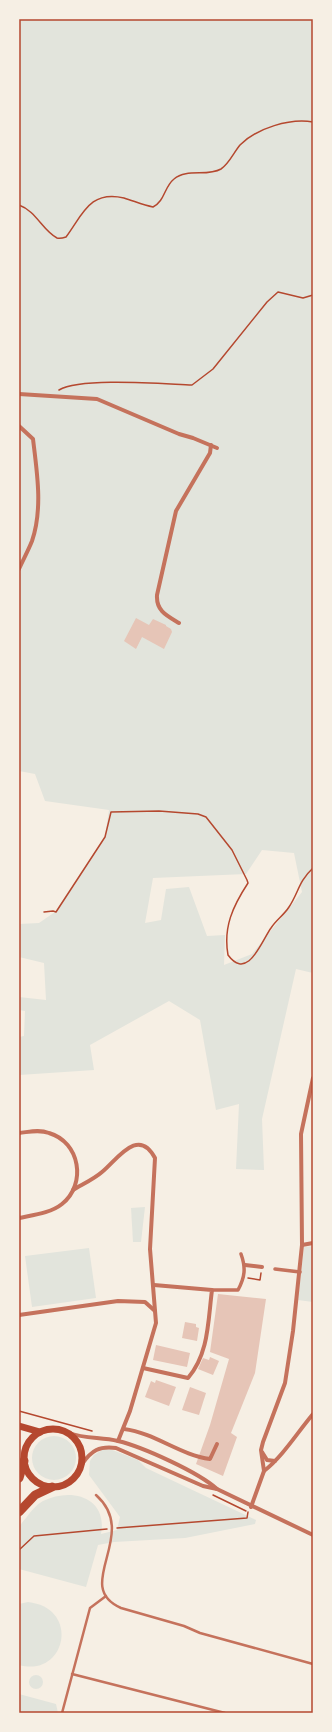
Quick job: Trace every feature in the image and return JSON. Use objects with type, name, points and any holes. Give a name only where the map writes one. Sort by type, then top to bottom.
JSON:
[{"type":"highway","points":[[19,1478],[24,1458]]},
{"type":"highway","points":[[19,1512],[35,1495],[52,1487]]},
{"type":"main road","points":[[19,1426],[40,1432],[54,1429],[69,1433],[80,1447],[83,1456],[82,1464],[77,1476],[66,1485],[52,1487],[44,1486],[30,1476],[19,1446]]},
{"type":"main road","points":[[24,1458],[28,1444],[40,1432]]},
{"type":"street","points":[[19,394],[101,400],[179,434],[217,448]]},
{"type":"street","points":[[19,426],[33,439],[38,505],[32,541],[19,569]]},
{"type":"street","points":[[179,623],[160,611],[157,602],[157,595],[176,511],[210,452],[211,445]]},
{"type":"street","points":[[251,1506],[264,1471],[262,1450],[263,1442],[285,1383],[300,1272],[302,1245],[301,1134],[313,1078]]},
{"type":"street","points":[[19,1133],[40,1131],[49,1132],[70,1146],[78,1167],[73,1190]]},
{"type":"street","points":[[19,1218],[56,1207],[66,1200],[73,1190],[103,1171],[121,1152],[130,1146],[139,1145],[147,1148],[152,1152],[155,1158],[156,1165],[150,1249],[156,1311],[153,1335],[124,1429],[118,1441]]},
{"type":"street","points":[[302,1245],[313,1243]]},
{"type":"street","points":[[154,1285],[212,1290],[238,1290],[244,1278],[245,1265],[241,1254]]},
{"type":"street","points":[[245,1265],[262,1267]]},
{"type":"street","points":[[275,1269],[300,1272]]},
{"type":"street","points":[[143,1368],[188,1378],[196,1369],[204,1349],[212,1290]]},
{"type":"street","points":[[19,1315],[118,1301],[145,1302],[156,1311]]},
{"type":"street","points":[[264,1471],[277,1460],[313,1414]]},
{"type":"street","points":[[124,1429],[148,1436],[197,1457],[210,1459],[217,1444]]},
{"type":"street","points":[[69,1433],[82,1438],[118,1441],[141,1449],[206,1479],[217,1489]]},
{"type":"street","points":[[82,1464],[90,1452],[98,1448],[106,1446],[116,1448],[203,1486],[217,1489],[313,1535]]},
{"type":"street","points":[[262,1450],[267,1460],[272,1462],[277,1460]]},
{"type":"lane","points":[[96,1495],[107,1508],[113,1524],[113,1535],[102,1576],[102,1586],[106,1596],[112,1603],[121,1608],[184,1626],[200,1633],[313,1664]]},
{"type":"lane","points":[[62,1713],[90,1608],[106,1596]]},
{"type":"lane","points":[[72,1674],[225,1713]]},
{"type":"path","points":[[19,205],[35,215],[57,238],[63,239],[70,232],[84,210],[93,201],[101,197],[114,196],[153,207],[160,204],[174,179],[185,174],[214,172],[223,168],[241,144],[253,135],[294,120],[313,122]]},
{"type":"path","points":[[50,396],[61,389],[108,383],[192,386],[213,369],[266,302],[278,292],[303,298],[313,296]]},
{"type":"path","points":[[44,912],[56,912],[105,837],[111,812],[159,811],[198,814],[206,817],[232,850],[248,883],[232,910],[228,926],[228,955],[236,962],[241,963],[249,961],[256,954],[271,928],[290,906],[301,881],[313,868]]},
{"type":"path","points":[[244,1278],[260,1280],[262,1267]]},
{"type":"path","points":[[142,1526],[247,1518],[251,1506]]},
{"type":"path","points":[[19,1550],[30,1538],[34,1536],[87,1530]]},
{"type":"shaded area","points":[[19,19],[313,19],[313,973],[296,969],[262,1119],[264,1170],[236,1169],[239,1104],[216,1110],[200,1020],[169,1001],[90,1045],[94,1070],[19,1075],[19,1037],[24,1036],[25,1011],[19,1010],[19,997],[46,1000],[44,963],[19,957],[19,924],[39,923],[55,912],[105,836],[109,810],[45,801],[35,774],[19,771]],"holes":[[[262,850],[294,853],[302,892],[252,954],[224,965],[225,935],[207,936],[189,887],[166,889],[161,920],[145,923],[153,878],[246,874]]]},
{"type":"shaded area","points":[[145,1207],[141,1242],[133,1242],[131,1208]]},
{"type":"shaded area","points":[[313,1246],[313,1302],[298,1300],[304,1247]]},
{"type":"shaded area","points":[[89,1248],[96,1298],[32,1307],[25,1256]]},
{"type":"shaded area","points":[[50,1436],[58,1436],[70,1442],[76,1454],[76,1462],[70,1474],[58,1480],[50,1480],[38,1474],[32,1462],[32,1454],[38,1442]]},
{"type":"shaded area","points":[[110,1449],[138,1460],[146,1468],[256,1520],[255,1524],[185,1538],[114,1542],[98,1545],[86,1587],[19,1569],[19,1528],[38,1504],[43,1501],[65,1495],[85,1498],[99,1511],[102,1521],[101,1534],[117,1530],[120,1517],[89,1475],[90,1461],[94,1455],[102,1450]]},
{"type":"shaded area","points":[[28,1602],[45,1607],[56,1616],[61,1628],[61,1641],[56,1652],[48,1661],[35,1666],[19,1665],[19,1604]]},
{"type":"shaded area","points":[[33,1675],[39,1675],[43,1679],[43,1685],[39,1689],[33,1689],[29,1685],[29,1679]]},
{"type":"shaded area","points":[[19,1694],[56,1704],[58,1713],[19,1713]]},
{"type":"building","points":[[136,618],[149,625],[153,619],[171,629],[172,632],[164,649],[142,637],[136,649],[124,641]]},
{"type":"building","points":[[218,1294],[266,1299],[255,1373],[231,1433],[237,1437],[223,1476],[196,1464],[210,1425],[229,1359],[210,1352]]},
{"type":"building","points":[[185,1322],[196,1324],[196,1327],[199,1328],[197,1341],[182,1338]]},
{"type":"building","points":[[156,1345],[190,1353],[187,1367],[153,1360]]},
{"type":"building","points":[[210,1357],[219,1361],[213,1375],[198,1369],[203,1358],[209,1360]]},
{"type":"building","points":[[156,1380],[176,1387],[169,1406],[145,1397],[151,1381],[155,1383]]},
{"type":"building","points":[[190,1387],[206,1393],[199,1415],[182,1410]]}]
